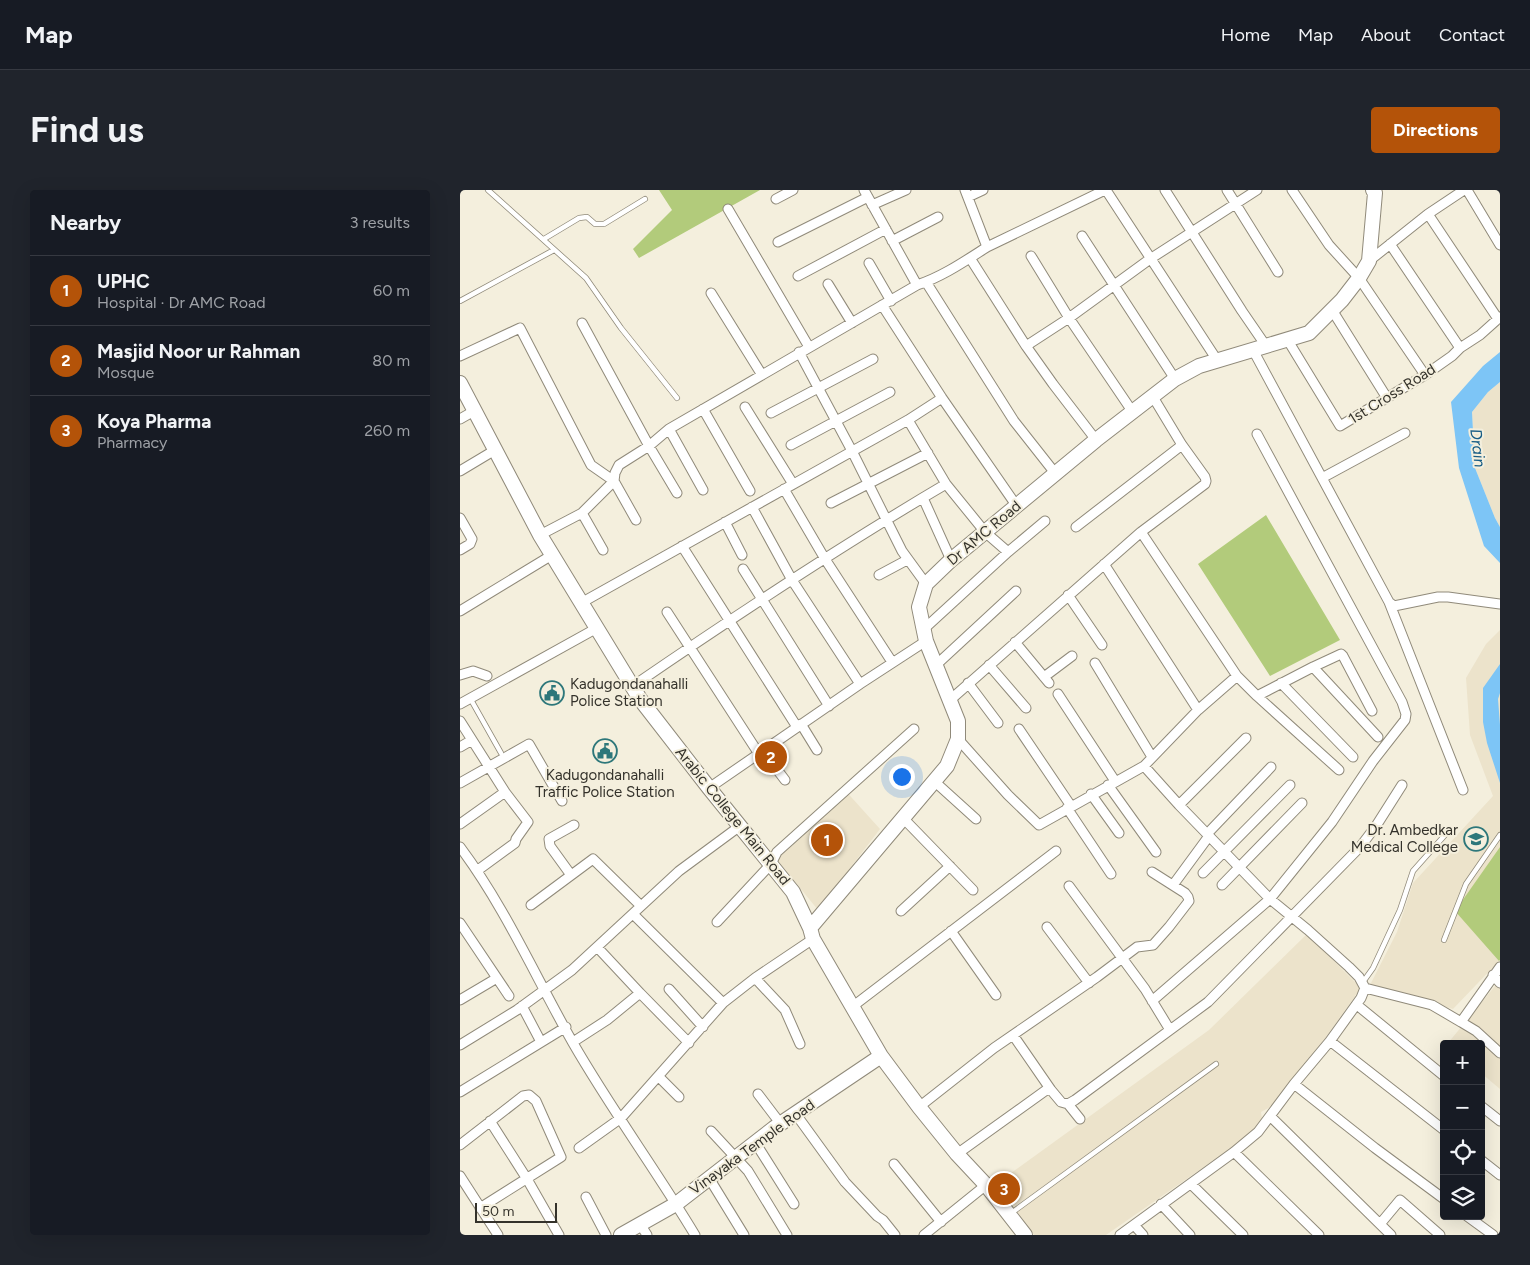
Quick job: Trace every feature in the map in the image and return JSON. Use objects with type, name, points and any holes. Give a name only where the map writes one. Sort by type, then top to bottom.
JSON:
[{"type":"street","points":[[776,199],[793,190]]},
{"type":"street","points":[[778,242],[868,197],[906,190]]},
{"type":"street","points":[[983,190],[967,193],[987,247]]},
{"type":"street","points":[[540,535],[582,513],[614,481],[619,465],[649,446],[668,428],[809,346],[987,247],[1106,190],[1217,360]]},
{"type":"street","points":[[1165,190],[1242,311],[1322,478],[1389,602],[1463,790]]},
{"type":"street","points":[[1227,190],[1278,272]]},
{"type":"street","points":[[1026,346],[1069,318],[1150,259],[1257,190]]},
{"type":"street","points":[[1292,190],[1329,245],[1359,278],[1425,374]]},
{"type":"street","points":[[1369,261],[1428,214],[1465,190],[1500,245]]},
{"type":"street","points":[[1369,261],[1376,191]]},
{"type":"street","points":[[868,197],[892,241],[921,284],[1014,421],[1055,473]]},
{"type":"street","points":[[728,209],[809,346]]},
{"type":"street","points":[[1428,214],[1499,318]]},
{"type":"street","points":[[892,241],[938,217]]},
{"type":"street","points":[[798,276],[886,229]]},
{"type":"street","points":[[1082,236],[1174,379]]},
{"type":"street","points":[[1390,244],[1460,348]]},
{"type":"street","points":[[1031,256],[1069,318],[1132,411]]},
{"type":"street","points":[[970,258],[1026,346],[1096,440]]},
{"type":"street","name":"Dr AMC Road","points":[[926,584],[951,560],[1016,505],[1174,379],[1199,366],[1310,333],[1359,278],[1369,261]]},
{"type":"street","points":[[869,263],[887,303],[942,398],[1016,505]]},
{"type":"street","points":[[828,284],[852,323]]},
{"type":"street","points":[[711,293],[762,375]]},
{"type":"street","points":[[1332,310],[1388,398]]},
{"type":"street","name":"1st Cross Road","points":[[1287,339],[1340,426],[1388,398],[1452,356],[1460,348],[1480,336],[1499,318]]},
{"type":"street","points":[[582,323],[677,494]]},
{"type":"street","points":[[460,356],[520,328],[559,401],[590,465],[614,481],[636,520]]},
{"type":"street","points":[[579,1148],[621,1118],[723,1003],[811,934],[947,766],[958,740],[958,721],[935,666],[925,635],[919,607],[926,584],[908,560],[886,520],[852,451],[799,352]]},
{"type":"street","points":[[771,413],[873,359]]},
{"type":"street","name":"Arabic College Main Road","points":[[460,383],[540,535],[640,699],[793,892],[811,934],[881,1056],[919,1107],[957,1154],[986,1185],[1025,1235]]},
{"type":"street","points":[[791,445],[890,392]]},
{"type":"street","points":[[949,701],[1141,532],[1205,484],[1206,477],[1182,445],[1153,397]]},
{"type":"street","points":[[581,603],[908,420],[942,398]]},
{"type":"street","points":[[745,407],[793,484]]},
{"type":"street","points":[[703,409],[750,491]]},
{"type":"street","points":[[460,419],[474,411]]},
{"type":"street","points":[[908,420],[946,484],[985,532],[1008,552]]},
{"type":"street","points":[[668,428],[703,490]]},
{"type":"street","points":[[1322,478],[1405,433]]},
{"type":"street","points":[[1152,1001],[1270,899],[1332,822],[1373,761],[1405,720],[1406,714],[1402,702],[1257,434]]},
{"type":"street","points":[[1076,527],[1182,445]]},
{"type":"street","points":[[460,471],[495,450]]},
{"type":"street","points":[[830,503],[928,454]]},
{"type":"street","points":[[633,686],[761,600],[946,484]]},
{"type":"street","points":[[784,489],[825,559],[892,662]]},
{"type":"street","points":[[922,498],[951,560]]},
{"type":"street","points":[[752,507],[792,580],[860,684]]},
{"type":"street","points":[[582,513],[603,550]]},
{"type":"street","points":[[460,518],[472,539],[470,544],[460,550]]},
{"type":"street","points":[[709,788],[892,662],[925,635],[1008,552],[1045,521]]},
{"type":"street","points":[[724,522],[742,555]]},
{"type":"street","points":[[1141,532],[1236,676],[1340,770]]},
{"type":"street","points":[[682,546],[729,621],[817,750]]},
{"type":"street","points":[[460,612],[552,555]]},
{"type":"street","points":[[879,575],[908,560]]},
{"type":"street","points":[[1104,564],[1198,710]]},
{"type":"street","points":[[742,569],[829,706]]},
{"type":"street","points":[[935,666],[1016,591]]},
{"type":"street","points":[[1068,595],[1102,645]]},
{"type":"street","points":[[1389,602],[1394,606],[1438,597],[1448,597],[1500,604]]},
{"type":"street","points":[[667,612],[761,752],[785,780]]},
{"type":"street","points":[[460,704],[597,628]]},
{"type":"street","points":[[1015,642],[1046,680],[1072,656]]},
{"type":"street","points":[[1257,696],[1337,655],[1342,655],[1372,712]]},
{"type":"street","points":[[1095,663],[1152,757]]},
{"type":"street","points":[[989,665],[1026,708]]},
{"type":"street","points":[[1313,667],[1378,737]]},
{"type":"street","points":[[460,675],[473,671],[487,676]]},
{"type":"street","points":[[958,740],[1008,795],[1039,825],[1091,794],[1144,766],[1198,710],[1236,676]]},
{"type":"street","points":[[968,683],[998,723]]},
{"type":"street","points":[[1281,683],[1354,757]]},
{"type":"street","points":[[1058,694],[1111,783],[1156,852]]},
{"type":"street","points":[[460,720],[505,792],[528,822],[515,843],[478,870]]},
{"type":"street","points":[[717,922],[771,864],[777,852],[914,729]]},
{"type":"street","points":[[1020,729],[1111,874]]},
{"type":"street","points":[[1179,805],[1246,738]]},
{"type":"street","points":[[460,747],[472,740]]},
{"type":"street","points":[[460,783],[488,765],[529,744],[562,800]]},
{"type":"street","points":[[1144,766],[1270,899],[1328,948],[1364,985],[1432,1005],[1476,1030],[1500,1053]]},
{"type":"street","points":[[1173,885],[1208,835],[1271,767]]},
{"type":"street","points":[[934,781],[976,819]]},
{"type":"street","points":[[1203,873],[1290,785]]},
{"type":"street","points":[[1068,1104],[1208,1002],[1360,847],[1402,785]]},
{"type":"street","points":[[460,824],[505,792]]},
{"type":"street","points":[[1091,794],[1119,833]]},
{"type":"street","points":[[1222,885],[1302,803]]},
{"type":"street","points":[[903,818],[974,890]]},
{"type":"street","points":[[571,875],[550,846],[549,839],[574,825]]},
{"type":"street","points":[[460,1045],[546,990],[597,947],[679,871],[740,826]]},
{"type":"street","points":[[460,847],[478,870],[546,990],[573,1042],[695,1235]]},
{"type":"street","points":[[852,1007],[1056,851]]},
{"type":"street","points":[[531,905],[593,859],[641,906]]},
{"type":"street","points":[[902,911],[950,866]]},
{"type":"street","points":[[919,1107],[1013,1035],[1089,983],[1137,947],[1153,945],[1170,927],[1189,901],[1185,893],[1152,872]]},
{"type":"street","points":[[1069,886],[1123,958],[1170,1030]]},
{"type":"street","points":[[633,914],[723,1003]]},
{"type":"street","points":[[460,923],[509,996]]},
{"type":"street","points":[[1048,928],[1089,983]]},
{"type":"street","points":[[952,931],[996,995]]},
{"type":"street","points":[[597,947],[688,1043]]},
{"type":"street","points":[[1461,1022],[1500,967]]},
{"type":"street","points":[[1493,975],[1500,983]]},
{"type":"street","points":[[460,1000],[497,978]]},
{"type":"street","points":[[755,978],[785,1010],[800,1044]]},
{"type":"street","points":[[1120,1235],[1234,1152],[1258,1132],[1357,1005],[1364,994],[1364,985]]},
{"type":"street","points":[[669,989],[703,1026]]},
{"type":"street","points":[[573,1042],[607,1020],[640,993]]},
{"type":"street","points":[[1357,1005],[1440,1073]]},
{"type":"street","points":[[522,1006],[541,1042]]},
{"type":"street","points":[[460,1092],[566,1027]]},
{"type":"street","points":[[1013,1035],[1049,1088],[1061,1102],[1068,1104],[1080,1119]]},
{"type":"street","points":[[1330,1041],[1440,1127]]},
{"type":"street","name":"Vinayaka Temple Road","points":[[621,1235],[643,1230],[734,1157],[881,1056]]},
{"type":"street","points":[[659,1077],[679,1097]]},
{"type":"street","points":[[1294,1084],[1440,1196]]},
{"type":"street","points":[[957,1154],[1049,1088]]},
{"type":"street","points":[[758,1094],[780,1124]]},
{"type":"street","points":[[460,1145],[523,1096],[529,1095],[536,1101],[561,1157],[480,1208]]},
{"type":"street","points":[[1485,1109],[1500,1121]]},
{"type":"street","points":[[795,1114],[845,1182],[895,1235]]},
{"type":"street","points":[[1271,1117],[1391,1235]]},
{"type":"street","points":[[490,1121],[559,1235]]},
{"type":"street","points":[[711,1131],[748,1171],[787,1235]]},
{"type":"street","points":[[755,1142],[794,1204]]},
{"type":"street","points":[[1234,1152],[1319,1235]]},
{"type":"street","points":[[1485,1163],[1500,1174]]},
{"type":"street","points":[[894,1164],[941,1222]]},
{"type":"street","points":[[460,1176],[498,1235]]},
{"type":"street","points":[[709,1178],[744,1235]]},
{"type":"street","points":[[1191,1184],[1243,1235]]},
{"type":"street","points":[[924,1235],[986,1185]]},
{"type":"street","points":[[586,1197],[606,1235]]},
{"type":"street","points":[[1380,1224],[1400,1200],[1440,1235]]},
{"type":"street","points":[[1162,1204],[1190,1235]]},
{"type":"street","points":[[1472,1220],[1493,1235]]},
{"type":"street","points":[[1134,1225],[1143,1235]]},
{"type":"lane","points":[[488,190],[586,278],[621,328],[677,398]]},
{"type":"lane","points":[[544,239],[579,218],[587,217],[595,224],[604,224],[645,199]]},
{"type":"lane","points":[[460,301],[554,250]]},
{"type":"lane","points":[[470,698],[501,753]]},
{"type":"lane","points":[[1364,985],[1400,910],[1413,871],[1445,835]]},
{"type":"lane","points":[[1444,940],[1466,884],[1500,835]]},
{"type":"lane","points":[[1009,1215],[1216,1064]]},
{"type":"shaded area","points":[[1500,382],[1500,527],[1475,468],[1472,412],[1488,392]]},
{"type":"shaded area","name":"Dr. Ambedkar Medical College","points":[[1500,630],[1500,960],[1453,1009],[1370,985],[1397,932],[1413,883],[1493,796],[1470,735],[1466,678],[1486,644]]},
{"type":"shaded area","points":[[843,788],[880,829],[818,910],[770,851]]},
{"type":"shaded area","points":[[1307,934],[1361,988],[1274,1105],[1261,1112],[1262,1119],[1257,1130],[1106,1235],[1034,1235],[996,1184],[1209,1030]]},
{"type":"shaded area","points":[[1500,980],[1500,1089],[1485,1076],[1485,1040],[1450,1040]]},
{"type":"green space","points":[[659,190],[760,190],[639,258],[633,249],[672,210]]},
{"type":"green space","points":[[1266,515],[1340,640],[1270,676],[1198,564]]},
{"type":"green space","points":[[1500,847],[1500,960],[1499,961],[1455,911]]},
{"type":"water","points":[[1500,352],[1500,382],[1488,392],[1472,412],[1475,468],[1500,527],[1500,563],[1484,546],[1459,468],[1451,402],[1483,366]]},
{"type":"water","points":[[1500,664],[1500,693],[1498,699],[1500,783],[1487,743],[1483,722],[1483,688]]},
{"type":"place","name":"Kadugondanahalli Police Station","points":[[552,693]]},
{"type":"place","name":"Kadugondanahalli Traffic Police Station","points":[[605,751]]},
{"type":"place","name":"Masjid Noor ur Rahman","points":[[771,757]]},
{"type":"place","name":"Dr. Ambedkar Medical College","points":[[1476,839]]},
{"type":"place","name":"UPHC","points":[[827,840]]},
{"type":"place","name":"Koya Pharma","points":[[1004,1189]]},
{"type":"water label","name":"Drain","points":[[1478,448]]}]
